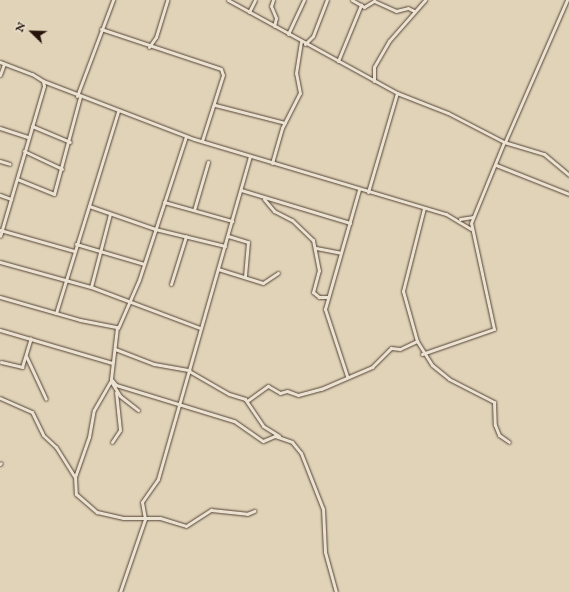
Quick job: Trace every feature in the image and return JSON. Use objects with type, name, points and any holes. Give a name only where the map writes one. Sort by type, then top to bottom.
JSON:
[{"type":"street","points":[[17,179],[51,196],[62,169],[70,142],[78,96],[101,29],[113,0]]},
{"type":"street","points":[[149,47],[156,37],[167,0]]},
{"type":"street","points":[[228,0],[301,42],[397,93],[448,113],[504,142],[544,154],[569,175]]},
{"type":"street","points":[[249,12],[255,0]]},
{"type":"street","points":[[273,0],[271,6],[276,18],[274,26]]},
{"type":"street","points":[[288,34],[304,0]]},
{"type":"street","points":[[305,44],[313,36],[327,0]]},
{"type":"street","points":[[352,0],[361,5],[368,6],[374,0],[396,11],[408,8],[414,11]]},
{"type":"street","points":[[374,81],[374,67],[414,11],[425,0]]},
{"type":"street","points":[[470,229],[472,217],[567,0]]},
{"type":"street","points":[[338,61],[361,5]]},
{"type":"street","points":[[101,29],[149,47],[221,69],[223,75],[215,105],[202,141]]},
{"type":"street","points":[[272,163],[285,123],[300,94],[296,73],[301,42]]},
{"type":"street","points":[[0,75],[2,63],[78,96],[186,136],[250,157],[459,219],[470,229],[480,252],[494,329],[422,354]]},
{"type":"street","points":[[0,236],[32,126],[43,81]]},
{"type":"street","points":[[368,192],[397,93]]},
{"type":"street","points":[[215,105],[285,123]]},
{"type":"street","points":[[56,313],[118,111]]},
{"type":"street","points":[[32,126],[70,142]]},
{"type":"street","points":[[0,128],[28,137]]},
{"type":"street","points":[[112,442],[120,430],[116,392],[112,381],[112,363],[118,328],[128,300],[144,264],[186,136]]},
{"type":"street","points":[[24,151],[62,169]]},
{"type":"street","points":[[120,592],[145,518],[142,502],[158,479],[178,404],[250,157]]},
{"type":"street","points":[[0,161],[10,164]]},
{"type":"street","points":[[194,210],[208,162]]},
{"type":"street","points":[[496,165],[569,194]]},
{"type":"street","points":[[241,190],[264,199],[350,223]]},
{"type":"street","points":[[347,376],[325,309],[359,190]]},
{"type":"street","points":[[0,195],[11,199]]},
{"type":"street","points":[[264,199],[274,211],[304,231],[316,248],[319,270],[313,292],[318,297],[328,297]]},
{"type":"street","points":[[164,202],[232,221]]},
{"type":"street","points":[[89,206],[155,229],[225,246]]},
{"type":"street","points":[[424,208],[403,291],[422,354],[449,379],[494,402],[495,425],[499,435],[509,442]]},
{"type":"street","points":[[91,287],[110,214]]},
{"type":"street","points":[[459,219],[472,217]]},
{"type":"street","points":[[1,230],[74,251]]},
{"type":"street","points":[[171,284],[186,236]]},
{"type":"street","points":[[228,236],[248,242],[246,278]]},
{"type":"street","points":[[76,244],[144,264]]},
{"type":"street","points":[[316,248],[341,253]]},
{"type":"street","points":[[0,262],[91,287],[200,328]]},
{"type":"street","points":[[218,269],[264,283],[278,273]]},
{"type":"street","points":[[0,297],[56,313],[118,328]]},
{"type":"street","points":[[0,330],[112,363]]},
{"type":"street","points":[[1,362],[20,368],[26,356],[31,338]]},
{"type":"street","points":[[247,401],[268,386],[280,393],[287,391],[298,395],[379,363],[391,348],[400,349],[418,341]]},
{"type":"street","points":[[115,349],[154,364],[189,370],[247,401],[263,426],[281,437],[302,453],[322,509],[325,552],[336,592]]},
{"type":"street","points":[[26,356],[38,389],[46,399]]},
{"type":"street","points":[[112,381],[178,404],[234,421],[263,441],[281,437]]},
{"type":"street","points":[[112,381],[104,388],[94,410],[89,437],[75,477],[76,494],[89,507],[114,517],[160,518],[186,526],[211,510],[247,514],[254,511]]},
{"type":"street","points":[[116,392],[138,410]]},
{"type":"street","points":[[0,398],[30,410],[43,435],[56,447],[75,477]]}]
